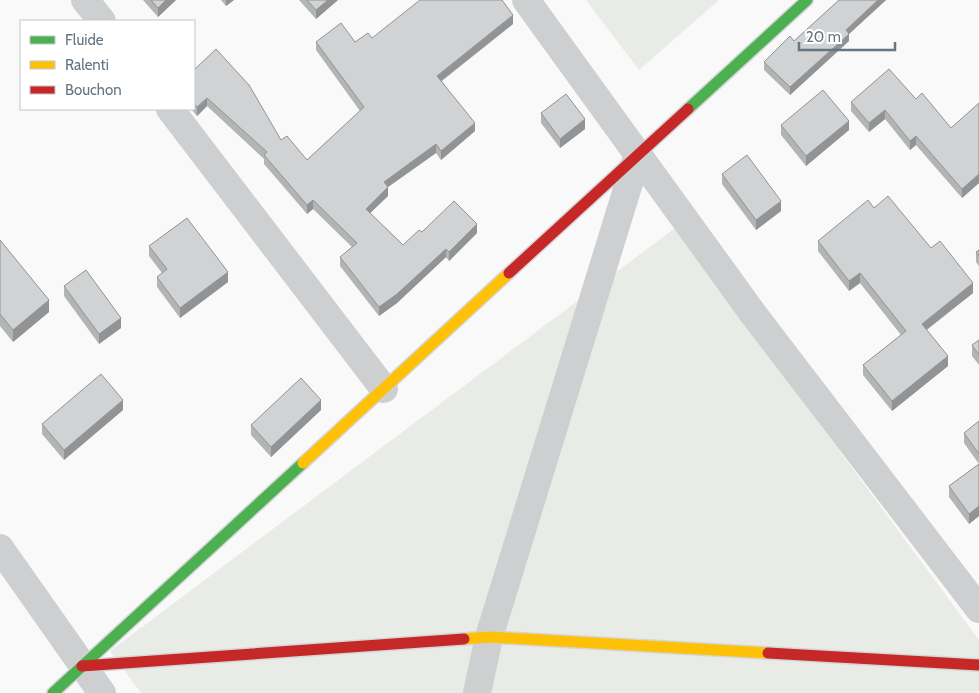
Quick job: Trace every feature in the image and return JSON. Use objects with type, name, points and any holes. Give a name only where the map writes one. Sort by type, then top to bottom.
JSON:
[{"type":"street","points":[[85,0],[101,20]]},
{"type":"street","points":[[526,0],[637,156],[754,315],[979,609]]},
{"type":"street","points":[[53,693],[808,0]]},
{"type":"street","points":[[171,110],[384,388]]},
{"type":"street","points":[[477,693],[489,637],[637,156]]},
{"type":"street","points":[[0,548],[102,693]]},
{"type":"street","points":[[82,666],[489,637],[979,665]]},
{"type":"shaded area","points":[[586,0],[719,0],[639,70]]},
{"type":"shaded area","points":[[675,228],[979,640],[979,690],[976,693],[141,693],[110,651]]},
{"type":"building","points":[[151,0],[166,0],[158,8]]},
{"type":"building","points":[[307,0],[328,0],[316,10]]},
{"type":"building","points":[[420,0],[502,0],[513,15],[437,76],[475,123],[441,151],[436,144],[384,182],[388,187],[366,209],[403,245],[419,230],[422,232],[454,201],[477,224],[449,252],[446,249],[397,294],[379,307],[340,257],[357,243],[313,200],[307,205],[264,155],[267,152],[207,98],[197,107],[195,104],[195,69],[216,49],[249,85],[281,140],[287,136],[307,160],[364,107],[316,42],[341,23],[355,42],[368,33],[372,38]]},
{"type":"building","points":[[839,0],[878,0],[846,30],[849,34],[790,87],[764,62],[790,36],[794,41]]},
{"type":"building","points":[[889,69],[916,99],[922,93],[951,128],[979,103],[979,174],[962,189],[916,136],[910,141],[885,110],[869,123],[851,102]]},
{"type":"building","points":[[823,90],[849,121],[806,156],[781,125]]},
{"type":"building","points":[[566,94],[585,119],[560,139],[541,113]]},
{"type":"building","points":[[747,155],[781,201],[756,220],[722,174]]},
{"type":"building","points":[[888,196],[931,248],[940,241],[973,283],[922,324],[948,356],[892,401],[863,365],[906,331],[860,273],[849,281],[818,241],[868,200],[874,208]]},
{"type":"building","points":[[187,218],[228,272],[180,308],[157,277],[167,269],[149,246]]},
{"type":"building","points":[[0,240],[49,300],[13,330],[0,314]]},
{"type":"building","points":[[86,270],[121,318],[99,334],[64,286]]},
{"type":"building","points":[[979,340],[979,355],[972,345]]},
{"type":"building","points":[[101,374],[123,400],[64,450],[42,424]]},
{"type":"building","points":[[301,378],[321,400],[271,447],[251,425]]},
{"type":"building","points":[[979,421],[979,454],[964,433]]},
{"type":"building","points":[[979,464],[979,506],[969,514],[949,486]]},
{"type":"traffic: fast","points":[[688,109],[807,0]]},
{"type":"traffic: fast","points":[[53,693],[303,463]]},
{"type":"traffic: slow","points":[[303,463],[509,273]]},
{"type":"traffic: slow","points":[[464,639],[489,637],[768,653]]},
{"type":"traffic: jam","points":[[509,273],[688,109]]},
{"type":"traffic: jam","points":[[82,666],[464,639]]},
{"type":"traffic: jam","points":[[768,653],[979,665]]}]
